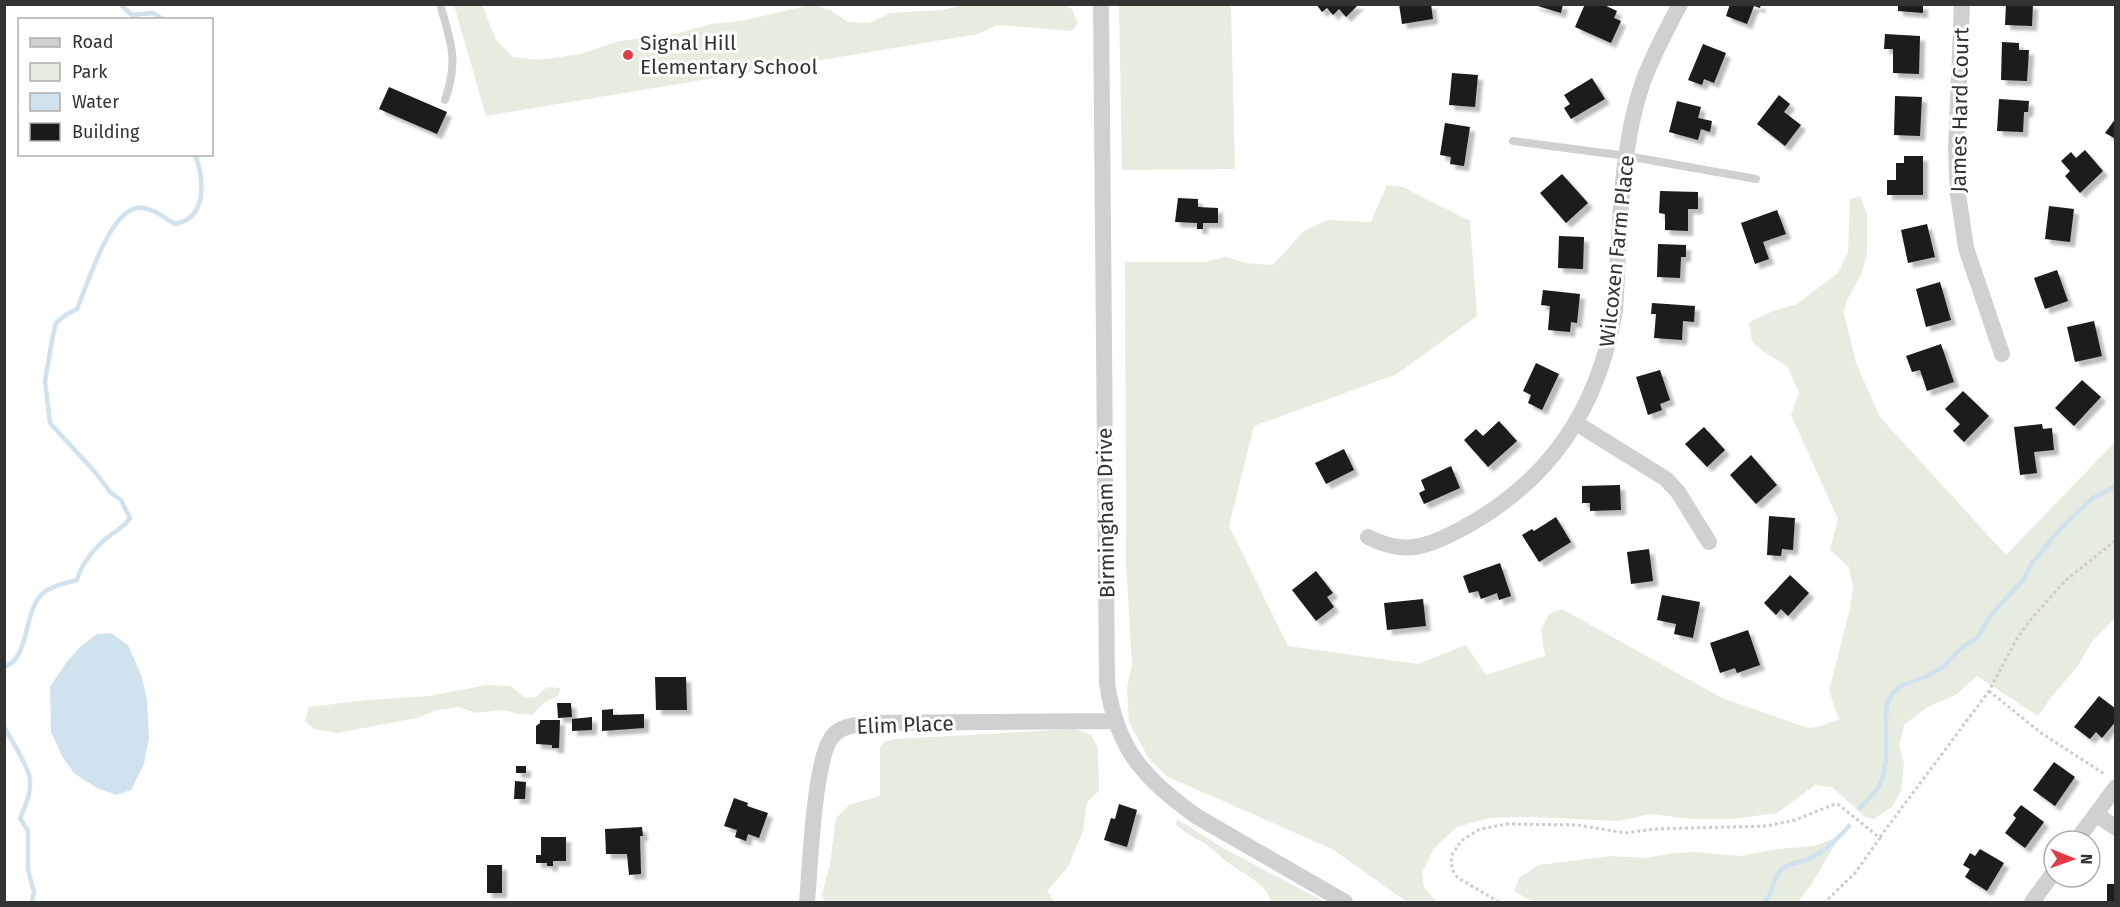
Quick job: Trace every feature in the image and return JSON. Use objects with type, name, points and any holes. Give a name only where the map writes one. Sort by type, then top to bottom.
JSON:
[{"type":"street","name":"Birmingham Drive","points":[[1101,4],[1107,683],[1115,721],[1137,763],[1152,781],[1173,799],[1215,827],[1345,903]]},
{"type":"street","name":"Wilcoxen Farm Place","points":[[1368,537],[1383,545],[1401,549],[1420,547],[1439,541],[1465,527],[1508,500],[1534,478],[1560,447],[1576,423],[1598,379],[1611,336],[1627,156],[1643,81],[1680,4]]},
{"type":"street","name":"James Hard Court","points":[[1962,4],[1956,149],[1958,194],[1966,248],[2002,354]]},
{"type":"street","points":[[1576,423],[1666,479],[1678,492],[1708,542]]},
{"type":"street","name":"Elim Place","points":[[807,903],[817,790],[823,756],[831,737],[837,731],[866,723],[1115,721]]},
{"type":"street","points":[[2085,829],[2115,787]]},
{"type":"street","points":[[2096,814],[2115,828]]},
{"type":"street","points":[[2032,903],[2042,889]]},
{"type":"lane","points":[[440,4],[454,61],[452,79],[445,100]]},
{"type":"lane","points":[[1513,141],[1627,156],[1756,179]]},
{"type":"path","points":[[1825,903],[1855,873],[1989,691],[2016,640],[2038,611],[2065,581],[2115,540]]},
{"type":"path","points":[[1989,691],[2041,733],[2115,781]]},
{"type":"path","points":[[1499,903],[1458,878],[1451,863],[1452,855],[1461,841],[1480,829],[1491,826],[1578,825],[1626,833],[1655,829],[1767,826],[1795,820],[1835,804],[1880,838]]},
{"type":"green space","name":"Signal Hill Elementary School","points":[[454,5],[482,5],[496,40],[513,57],[539,60],[581,54],[619,41],[671,35],[711,24],[746,20],[809,5],[830,10],[848,22],[869,23],[890,13],[941,10],[964,5],[1064,5],[1072,9],[1078,23],[1072,31],[997,25],[978,34],[486,116]]},
{"type":"green space","points":[[1119,5],[1231,5],[1235,169],[1122,170]]},
{"type":"green space","points":[[1387,185],[1403,187],[1470,221],[1477,316],[1397,374],[1254,426],[1229,526],[1288,646],[1418,664],[1466,645],[1486,675],[1545,656],[1541,630],[1549,614],[1562,609],[1722,698],[1808,728],[1822,726],[1839,719],[1829,691],[1850,609],[1853,587],[1849,567],[1830,550],[1838,519],[1791,415],[1799,393],[1787,366],[1752,342],[1749,322],[1773,311],[1797,304],[1838,273],[1848,252],[1850,199],[1860,196],[1867,214],[1867,253],[1862,273],[1846,302],[1844,314],[1856,363],[1880,417],[2006,555],[2115,442],[2115,618],[2091,643],[2077,667],[2038,716],[1977,676],[1957,694],[1926,708],[1904,725],[1899,745],[1904,764],[1901,791],[1892,807],[1874,819],[1865,817],[1832,787],[1815,785],[1777,813],[1732,819],[1690,819],[1651,814],[1618,821],[1531,817],[1489,818],[1457,827],[1434,848],[1422,873],[1424,888],[1437,902],[1407,902],[1332,849],[1166,776],[1148,757],[1129,722],[1127,688],[1132,664],[1126,564],[1125,262],[1204,262],[1226,257],[1246,263],[1273,265],[1305,230],[1329,220],[1371,222]]},
{"type":"green space","points":[[487,685],[510,686],[526,698],[536,697],[547,687],[560,688],[559,695],[545,702],[532,715],[503,710],[476,713],[459,707],[437,710],[417,718],[337,733],[314,729],[305,721],[309,707],[429,696]]},
{"type":"green space","points":[[1075,729],[1091,735],[1098,748],[1099,791],[1087,802],[1083,831],[1068,867],[1047,891],[1054,902],[825,902],[822,894],[830,864],[836,818],[849,805],[880,796],[880,748],[884,742],[894,739]]},
{"type":"green space","points":[[1177,819],[1223,848],[1325,902],[1271,902],[1260,885],[1183,830],[1176,824]]},
{"type":"green space","points":[[1840,836],[1811,885],[1798,902],[1533,902],[1514,891],[1519,878],[1539,865],[1611,856],[1645,858],[1695,852],[1740,856],[1777,849],[1814,846]]},
{"type":"water","points":[[111,633],[128,645],[142,677],[147,700],[149,738],[144,764],[131,790],[116,795],[97,788],[75,774],[63,758],[51,732],[50,687],[80,647],[97,634]]},
{"type":"building","points":[[1316,4],[1359,4],[1346,17],[1339,9],[1333,15],[1327,8],[1322,12]]},
{"type":"building","points":[[1399,4],[1431,4],[1433,19],[1402,24]]},
{"type":"building","points":[[1531,4],[1563,4],[1561,13]]},
{"type":"building","points":[[1585,4],[1602,4],[1617,11],[1614,18],[1621,21],[1611,43],[1575,27]]},
{"type":"building","points":[[1730,4],[1761,4],[1760,8],[1754,6],[1747,24],[1726,16]]},
{"type":"building","points":[[1898,4],[1923,4],[1923,13],[1898,11]]},
{"type":"building","points":[[2006,4],[2033,4],[2032,26],[2005,25]]},
{"type":"building","points":[[1885,34],[1920,36],[1919,74],[1893,73],[1893,49],[1884,49]]},
{"type":"building","points":[[2002,42],[2019,43],[2019,50],[2029,50],[2027,81],[2001,80]]},
{"type":"building","points":[[1703,44],[1726,53],[1714,83],[1704,79],[1702,85],[1688,80]]},
{"type":"building","points":[[1452,73],[1478,75],[1475,107],[1449,105]]},
{"type":"building","points":[[1592,78],[1605,99],[1571,119],[1564,108],[1570,104],[1564,95]]},
{"type":"building","points":[[389,87],[447,112],[437,134],[379,109]]},
{"type":"building","points":[[1779,95],[1790,104],[1784,112],[1801,125],[1785,146],[1757,124]]},
{"type":"building","points":[[1895,96],[1922,97],[1920,136],[1894,135]]},
{"type":"building","points":[[1999,99],[2029,101],[2028,112],[2024,112],[2023,132],[1997,131]]},
{"type":"building","points":[[1677,101],[1701,107],[1698,118],[1712,121],[1710,132],[1701,129],[1698,140],[1669,132]]},
{"type":"building","points":[[2116,118],[2116,139],[2105,133]]},
{"type":"building","points":[[1445,123],[1470,127],[1464,166],[1450,164],[1451,157],[1440,155]]},
{"type":"building","points":[[2085,150],[2103,171],[2080,193],[2065,176],[2070,171],[2061,161],[2071,152],[2076,158]]},
{"type":"building","points":[[1904,156],[1923,156],[1923,195],[1887,195],[1887,180],[1896,180],[1896,163],[1904,163]]},
{"type":"building","points":[[1562,174],[1588,203],[1566,223],[1540,193]]},
{"type":"building","points":[[1660,191],[1698,192],[1698,209],[1688,209],[1688,231],[1665,230],[1665,214],[1659,213]]},
{"type":"building","points":[[1178,198],[1198,199],[1198,207],[1218,208],[1218,223],[1203,223],[1203,229],[1197,229],[1197,223],[1175,222]]},
{"type":"building","points":[[2049,206],[2074,209],[2070,242],[2045,239]]},
{"type":"building","points":[[1777,210],[1786,234],[1763,242],[1769,259],[1755,264],[1741,223]]},
{"type":"building","points":[[1927,224],[1935,257],[1908,263],[1901,230]]},
{"type":"building","points":[[1559,236],[1584,237],[1583,269],[1558,268]]},
{"type":"building","points":[[1658,244],[1686,245],[1686,257],[1681,257],[1680,278],[1657,277]]},
{"type":"building","points":[[2057,270],[2068,301],[2045,309],[2034,278]]},
{"type":"building","points":[[1940,282],[1951,320],[1926,327],[1916,289]]},
{"type":"building","points":[[1543,290],[1580,294],[1577,323],[1571,322],[1570,332],[1548,330],[1550,306],[1541,305]]},
{"type":"building","points":[[1652,303],[1695,306],[1694,322],[1683,321],[1682,340],[1654,338],[1656,314],[1651,314]]},
{"type":"building","points":[[2094,321],[2102,356],[2075,362],[2067,327]]},
{"type":"building","points":[[1941,344],[1954,382],[1927,391],[1920,370],[1912,372],[1906,356]]},
{"type":"building","points":[[1536,363],[1559,374],[1542,410],[1528,403],[1531,395],[1523,391]]},
{"type":"building","points":[[1660,370],[1670,400],[1660,404],[1662,410],[1648,415],[1636,377]]},
{"type":"building","points":[[2082,380],[2101,397],[2074,426],[2055,408]]},
{"type":"building","points":[[1963,391],[1989,416],[1964,442],[1953,431],[1960,424],[1945,409]]},
{"type":"building","points":[[1499,421],[1517,441],[1488,467],[1464,440],[1476,429],[1483,436]]},
{"type":"building","points":[[2042,424],[2043,429],[2052,428],[2054,450],[2034,452],[2037,473],[2020,475],[2014,427]]},
{"type":"building","points":[[1704,427],[1725,450],[1707,467],[1685,444]]},
{"type":"building","points":[[1344,449],[1354,470],[1326,484],[1315,463]]},
{"type":"building","points":[[1751,455],[1777,485],[1756,504],[1730,475]]},
{"type":"building","points":[[1451,466],[1460,488],[1424,504],[1419,493],[1425,490],[1421,480]]},
{"type":"building","points":[[1620,485],[1621,510],[1590,511],[1590,503],[1582,503],[1582,486]]},
{"type":"building","points":[[1769,516],[1795,518],[1793,550],[1782,549],[1781,556],[1767,555]]},
{"type":"building","points":[[1556,517],[1571,542],[1539,562],[1522,535],[1532,529],[1534,531]]},
{"type":"building","points":[[1649,549],[1653,581],[1631,584],[1627,552]]},
{"type":"building","points":[[1500,563],[1511,596],[1499,600],[1497,593],[1481,599],[1478,591],[1469,593],[1463,576]]},
{"type":"building","points":[[1316,571],[1333,593],[1327,597],[1334,607],[1316,621],[1292,590]]},
{"type":"building","points":[[1790,575],[1809,593],[1788,616],[1781,609],[1776,615],[1764,603]]},
{"type":"building","points":[[1662,595],[1700,602],[1693,638],[1674,634],[1676,624],[1657,620]]},
{"type":"building","points":[[1423,599],[1426,626],[1387,630],[1384,603]]},
{"type":"building","points":[[1748,630],[1760,665],[1737,673],[1735,668],[1720,673],[1710,643]]},
{"type":"building","points":[[655,677],[686,677],[687,710],[656,710]]},
{"type":"building","points":[[2099,696],[2116,709],[2116,721],[2102,738],[2096,732],[2090,739],[2074,727]]},
{"type":"building","points":[[557,703],[571,703],[572,717],[558,718]]},
{"type":"building","points":[[613,709],[613,715],[644,714],[644,728],[602,731],[602,710]]},
{"type":"building","points":[[592,717],[592,730],[572,731],[572,719]]},
{"type":"building","points":[[540,720],[560,720],[559,748],[536,744],[536,726]]},
{"type":"building","points":[[2054,762],[2075,777],[2055,806],[2033,790]]},
{"type":"building","points":[[516,766],[526,766],[526,773],[516,773]]},
{"type":"building","points":[[515,781],[526,782],[525,799],[514,799]]},
{"type":"building","points":[[734,798],[748,803],[747,806],[768,813],[759,838],[748,834],[746,841],[735,837],[737,830],[724,826]]},
{"type":"building","points":[[1119,804],[1137,810],[1127,847],[1104,840],[1111,818],[1115,819]]},
{"type":"building","points":[[2021,805],[2044,822],[2025,848],[2005,833],[2016,818],[2013,815]]},
{"type":"building","points":[[642,827],[643,836],[640,836],[641,874],[629,875],[627,854],[606,854],[605,829]]},
{"type":"building","points":[[541,837],[566,837],[566,861],[553,861],[553,866],[547,866],[547,863],[536,863],[536,855],[541,855]]},
{"type":"building","points":[[1980,849],[2004,863],[1987,891],[1965,877],[1970,869],[1963,865],[1970,853],[1975,856]]},
{"type":"building","points":[[487,865],[502,865],[502,893],[487,893]]},
{"type":"building","points":[[2107,884],[2116,884],[2116,902],[2107,902]]},
{"type":"waterway","points":[[120,4],[132,15],[153,13],[161,18]]},
{"type":"waterway","points":[[4,667],[18,655],[32,612],[42,594],[54,587],[77,580],[91,554],[130,518],[121,500],[111,493],[50,423],[45,381],[56,323],[77,309],[100,251],[117,222],[127,213],[137,208],[147,209],[175,224],[186,220],[193,214],[201,196],[200,175],[196,156]]},
{"type":"waterway","points":[[1860,808],[1878,788],[1883,777],[1886,759],[1887,704],[1892,694],[1901,686],[1926,677],[1943,667],[1961,648],[1977,638],[1991,615],[2023,580],[2032,563],[2062,527],[2093,498],[2116,486]]},
{"type":"waterway","points":[[4,727],[25,765],[30,780],[28,797],[20,818],[28,831],[28,870],[34,892],[32,902]]},
{"type":"waterway","points":[[1765,902],[1782,869],[1820,853],[1849,826]]},
{"type":"place","name":"Signal Hill Elementary School","points":[[628,55]]}]
